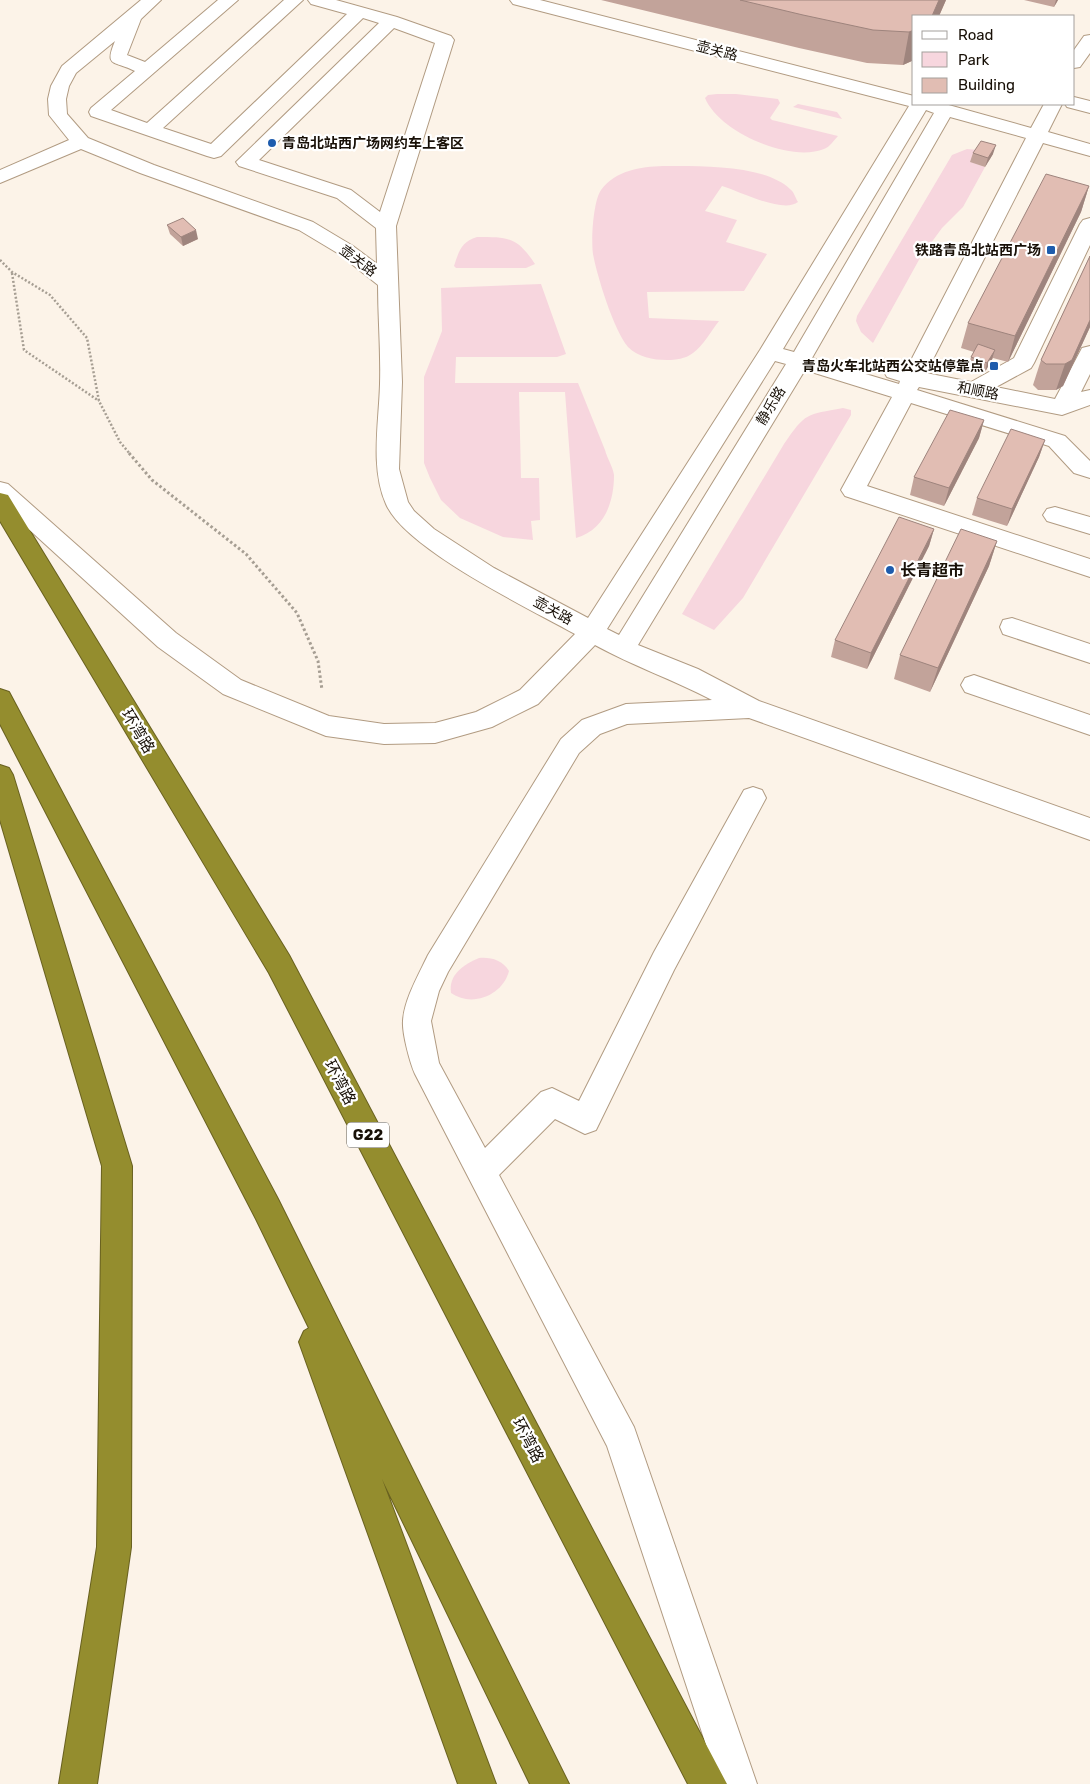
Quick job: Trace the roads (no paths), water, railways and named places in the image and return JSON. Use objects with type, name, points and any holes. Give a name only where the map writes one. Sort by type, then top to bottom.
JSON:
[{"type":"highway","name":"环湾路","points":[[0,501],[279,964],[708,1784]]},
{"type":"highway","points":[[0,699],[267,1209],[550,1784]]},
{"type":"highway","points":[[0,776],[117,1166],[114,1547],[78,1784]]},
{"type":"highway","points":[[267,1209],[477,1784]]},
{"type":"street","name":"壶关路","points":[[152,0],[69,70],[60,86],[57,99],[58,114],[82,142],[148,169],[306,226],[346,250],[388,283],[391,382],[388,469],[397,504],[406,517],[434,540],[486,574],[623,649],[689,676],[750,708]]},
{"type":"street","points":[[229,0],[98,112],[214,152],[358,13]]},
{"type":"street","points":[[150,130],[294,0]]},
{"type":"street","points":[[317,0],[391,21],[445,40],[386,226],[388,283]]},
{"type":"street","name":"壶关路","points":[[519,0],[912,101]]},
{"type":"street","points":[[133,16],[118,56],[119,59],[129,61],[148,70]]},
{"type":"street","points":[[386,226],[344,194],[246,162],[391,21]]},
{"type":"street","points":[[1075,62],[1090,40]]},
{"type":"street","points":[[1075,103],[1090,107]]},
{"type":"street","name":"静乐路","points":[[0,490],[174,645],[232,687],[326,726],[384,734],[435,733],[483,720],[529,697],[592,632],[774,344],[920,105]]},
{"type":"street","points":[[925,105],[1090,150]]},
{"type":"street","points":[[1053,105],[909,386],[853,490],[1090,568]]},
{"type":"street","name":"静乐路","points":[[623,649],[804,353],[945,110]]},
{"type":"street","points":[[0,178],[82,142]]},
{"type":"street","points":[[897,142],[922,148]]},
{"type":"street","points":[[975,390],[1023,363],[1090,224]]},
{"type":"street","points":[[774,344],[909,386],[1057,441],[1086,468]]},
{"type":"street","points":[[1062,408],[1090,353]]},
{"type":"street","name":"和顺路","points":[[909,386],[975,390],[1062,408]]},
{"type":"street","points":[[1062,408],[1090,397]]},
{"type":"street","points":[[1055,515],[1090,526]]},
{"type":"street","points":[[1012,627],[1090,654]]},
{"type":"street","points":[[974,685],[1090,726]]},
{"type":"street","points":[[738,1784],[622,1439],[424,1065],[416,1021],[425,991],[438,964],[570,746],[591,727],[626,714],[750,708],[1090,829]]},
{"type":"street","points":[[481,1173],[552,1102],[584,1120],[664,962],[753,798]]},
{"type":"place","name":"青岛北站西广场网约车上客区","points":[[272,143]]},
{"type":"place","name":"铁路青岛北站西广场","points":[[1051,250]]},
{"type":"place","name":"青岛火车北站西公交站停靠点","points":[[994,366]]},
{"type":"place","name":"长青超市","points":[[890,570]]}]
